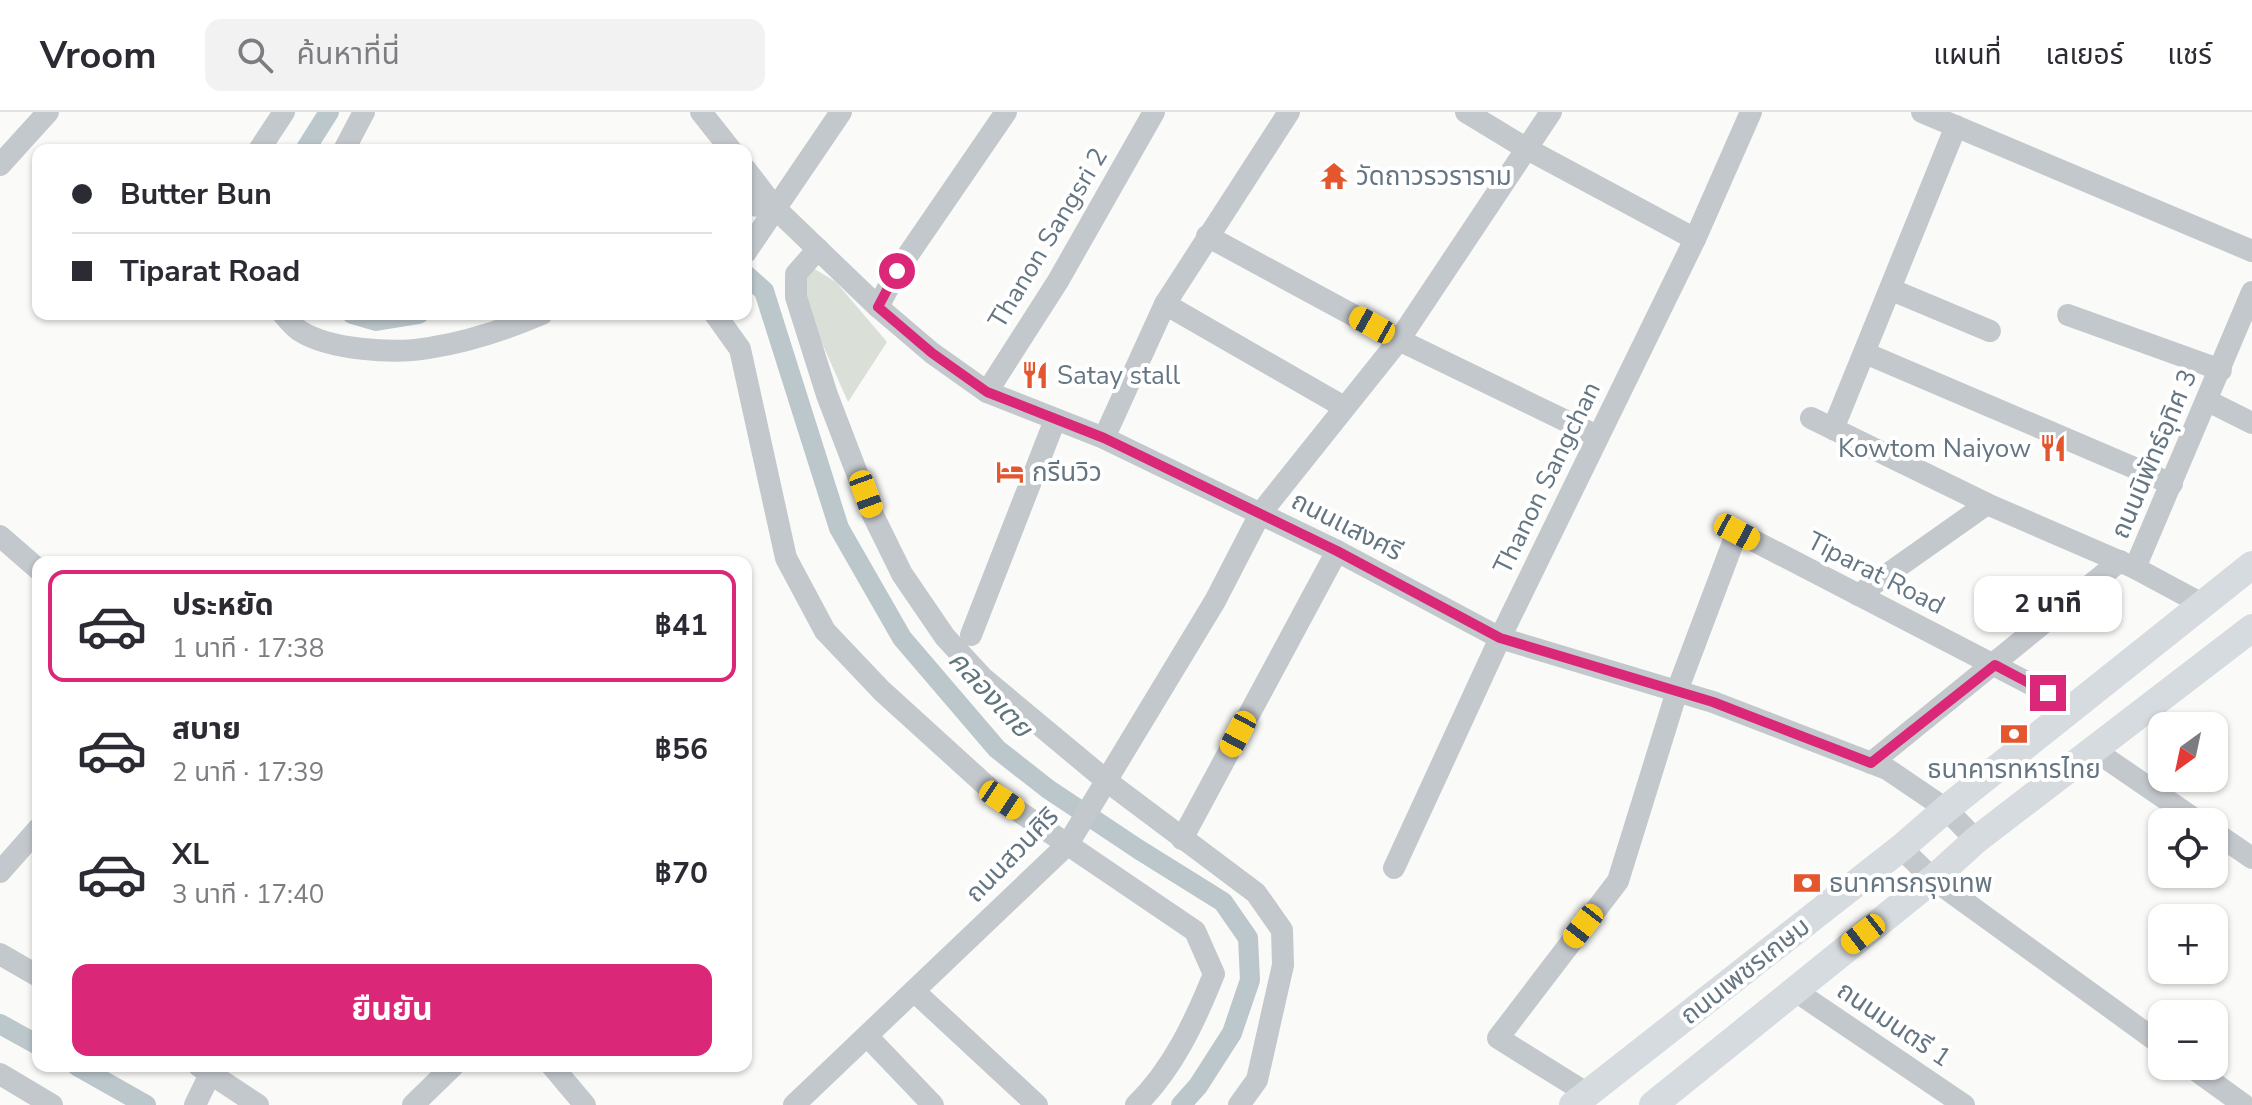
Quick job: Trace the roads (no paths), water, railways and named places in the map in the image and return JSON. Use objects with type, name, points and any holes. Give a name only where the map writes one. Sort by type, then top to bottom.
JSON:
[{"type":"main road","name":"ถนนเพชรเกษม","points":[[1581,1099],[1901,848],[2252,565]]},
{"type":"main road","name":"ถนนเพชรเกษม","points":[[1653,1105],[1933,879],[1976,840],[2094,750],[2245,642]]},
{"type":"street","points":[[0,165],[48,112]]},
{"type":"street","points":[[263,144],[284,112]]},
{"type":"street","points":[[347,144],[364,112]]},
{"type":"street","points":[[701,112],[726,144]]},
{"type":"street","points":[[752,242],[841,112]]},
{"type":"street","points":[[878,307],[897,271],[1006,112]]},
{"type":"street","name":"Thanon Sangsri 2","points":[[987,392],[1058,281],[1154,112]]},
{"type":"street","points":[[1104,438],[1165,304],[1289,112]]},
{"type":"street","points":[[1466,112],[1527,149],[1695,239]]},
{"type":"street","name":"ถนนสวนศิริ","points":[[794,1105],[1070,842],[1215,601],[1260,514],[1399,340],[1551,112]]},
{"type":"street","name":"Thanon Sangchan","points":[[1394,868],[1500,638],[1695,239],[1751,112]]},
{"type":"street","points":[[1922,112],[2252,251]]},
{"type":"street","points":[[1833,429],[1956,126]]},
{"type":"street","name":"ถนนเเสงศรี","points":[[752,178],[776,209],[878,307],[932,353],[987,392],[1104,438],[1337,551],[1500,638],[1713,702],[1887,769],[1946,809],[1976,840]]},
{"type":"street","points":[[752,205],[776,209]]},
{"type":"street","points":[[1207,236],[1399,340],[1597,436]]},
{"type":"street","points":[[818,249],[796,274],[796,297],[827,395],[873,515],[902,574],[945,637],[983,678],[1107,784],[1256,893],[1282,930],[1283,965],[1257,1080],[1239,1105]]},
{"type":"street","points":[[1892,290],[1990,331]]},
{"type":"street","name":"ถนนนิพัทธ์อุทิศ 3","points":[[2202,604],[2128,565],[2172,484],[2252,292]]},
{"type":"street","points":[[1165,304],[1344,407]]},
{"type":"street","points":[[2068,315],[2221,370]]},
{"type":"street","points":[[289,320],[299,331],[325,342],[426,349],[524,320]]},
{"type":"street","points":[[719,320],[740,349],[786,558],[825,631],[882,691],[1002,800],[1070,842],[1195,931],[1214,974],[1191,1030],[1149,1093],[1136,1105]]},
{"type":"street","points":[[1865,353],[2172,484]]},
{"type":"street","points":[[2208,401],[2252,423]]},
{"type":"street","points":[[1811,418],[1987,504],[2128,565],[1871,763]]},
{"type":"street","points":[[971,635],[1055,420]]},
{"type":"street","points":[[1858,595],[1987,504]]},
{"type":"street","name":"Tiparat Road","points":[[1677,691],[1737,532],[2075,707]]},
{"type":"street","points":[[0,536],[32,564]]},
{"type":"street","points":[[1182,839],[1337,551]]},
{"type":"street","points":[[1581,1099],[1498,1038],[1618,881],[1677,691]]},
{"type":"street","points":[[2094,750],[2179,808]]},
{"type":"street","points":[[0,872],[32,836]]},
{"type":"street","points":[[2228,842],[2252,858]]},
{"type":"street","points":[[1901,848],[1933,879],[2148,1035]]},
{"type":"street","points":[[0,954],[32,973]]},
{"type":"street","name":"ถนนมนตรี 1","points":[[1794,990],[1964,1105]]},
{"type":"street","points":[[914,991],[1037,1105]]},
{"type":"street","points":[[867,1036],[933,1105]]},
{"type":"street","points":[[195,1105],[207,1072]]},
{"type":"street","points":[[214,1072],[258,1105]]},
{"type":"street","points":[[413,1105],[447,1072]]},
{"type":"street","points":[[557,1072],[585,1105]]},
{"type":"street","points":[[0,1074],[52,1105]]},
{"type":"street","points":[[2209,1080],[2244,1105]]},
{"type":"waterway","name":"คลองเตย","points":[[309,144],[329,112]]},
{"type":"waterway","name":"คลองเตย","points":[[752,280],[764,291],[839,528],[902,638],[997,749],[1048,789],[1223,902],[1248,938],[1250,980],[1232,1033],[1198,1086],[1181,1105]]},
{"type":"waterway","name":"คลองเตย","points":[[373,320],[382,320]]},
{"type":"waterway","name":"คลองเตย","points":[[0,1024],[32,1042]]},
{"type":"waterway","name":"คลองเตย","points":[[88,1072],[146,1105]]},
{"type":"place","name":"วัดถาวรวราราม","points":[[1334,176]]},
{"type":"place","name":"Satay stall","points":[[1035,375]]},
{"type":"place","name":"Kowtom Naiyow","points":[[2053,448]]},
{"type":"place","name":"กรีนวิว","points":[[1010,472]]},
{"type":"place","name":"ธนาคารทหารไทย","points":[[2014,734]]},
{"type":"place","name":"ธนาคารกรุงเทพ","points":[[1807,883]]}]
